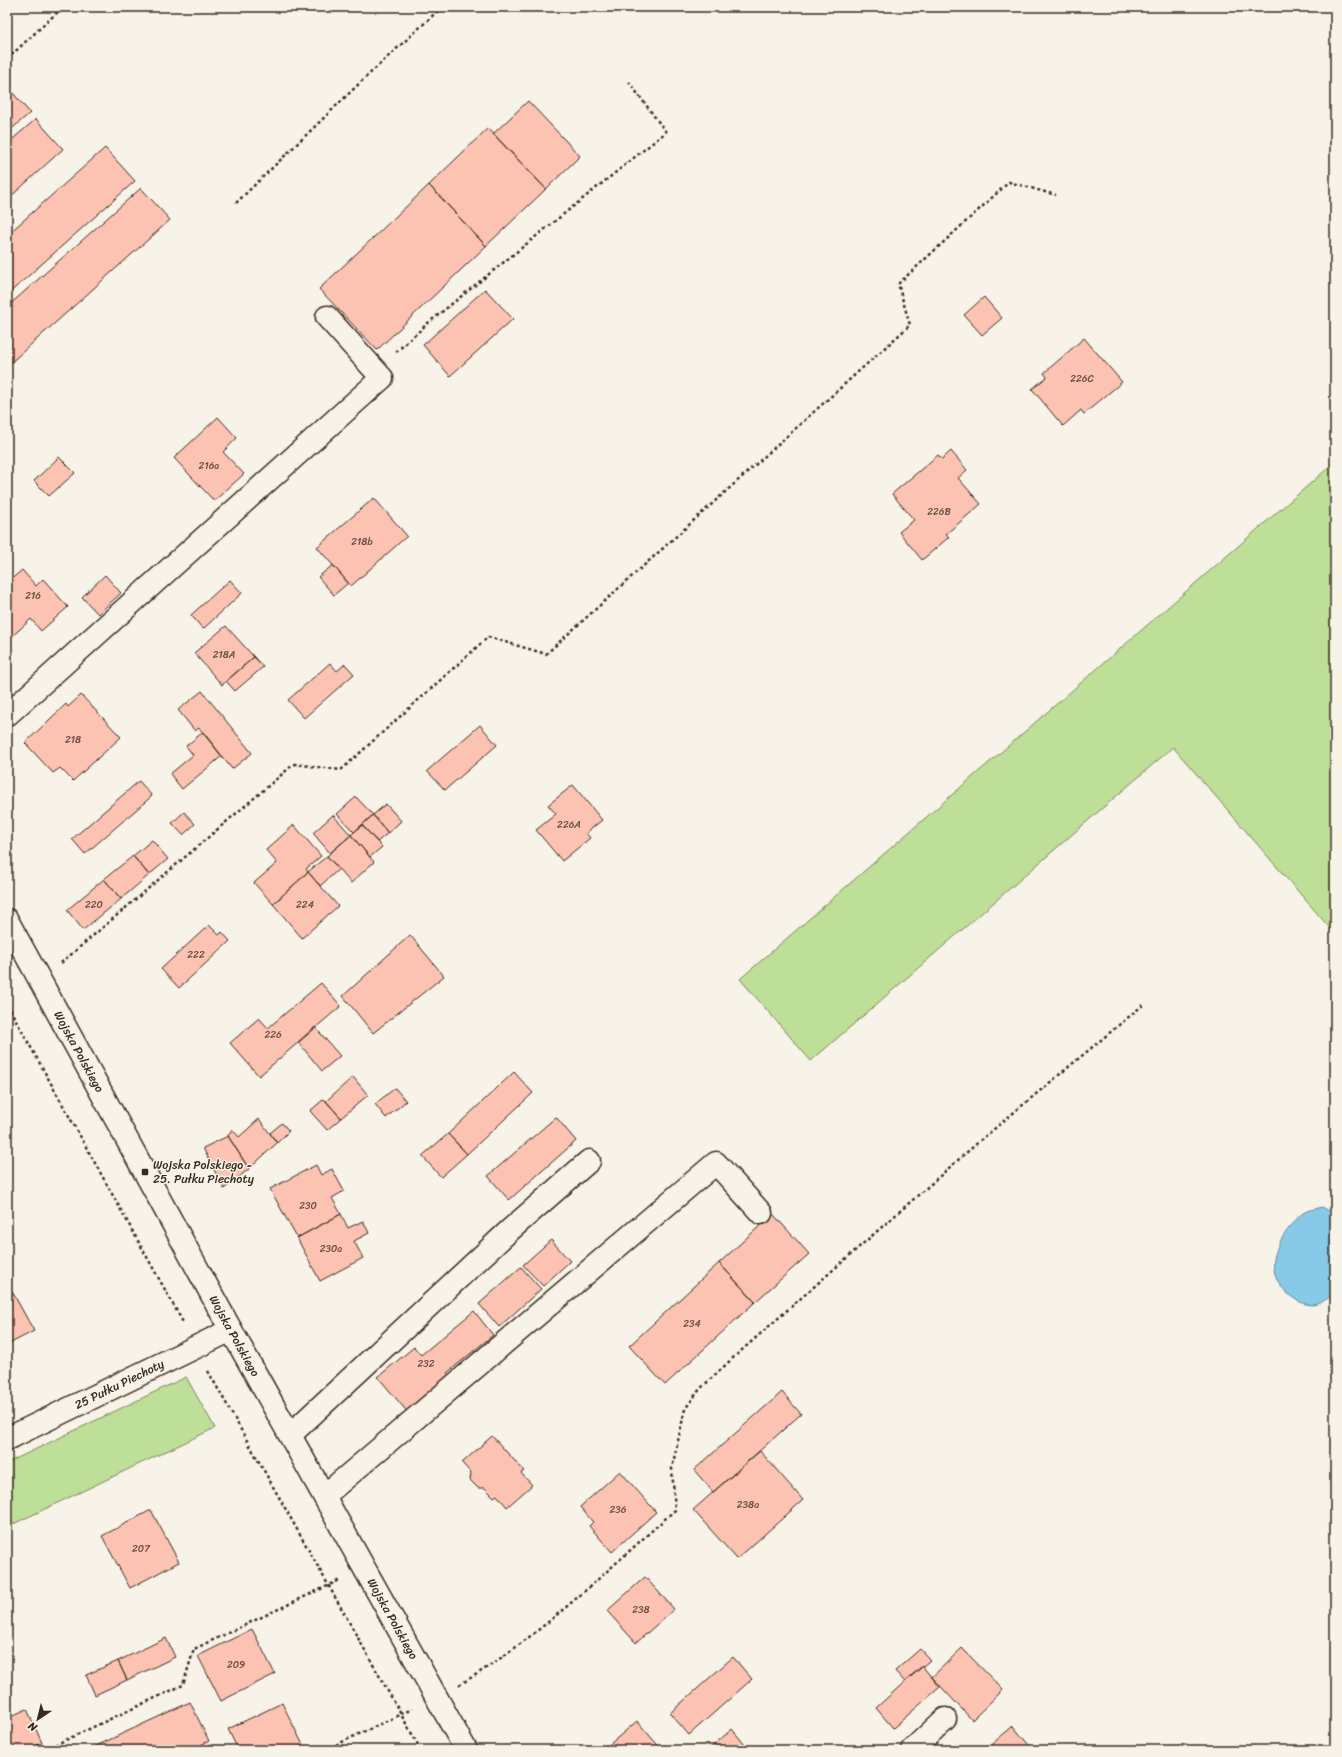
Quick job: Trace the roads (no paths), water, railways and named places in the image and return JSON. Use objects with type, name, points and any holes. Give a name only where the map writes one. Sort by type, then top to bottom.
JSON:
[{"type":"main road","points":[[7,715],[382,378],[327,317]]},
{"type":"main road","name":"Wojska Polskiego","points":[[7,920],[231,1330],[466,1750]]},
{"type":"main road","points":[[290,1435],[510,1230],[589,1161]]},
{"type":"main road","points":[[324,1496],[716,1163],[761,1213]]},
{"type":"main road","name":"25 Pułku Piechoty","points":[[7,1439],[231,1330]]},
{"type":"main road","points":[[912,1750],[945,1719]]},
{"type":"water","points":[[1322,1207],[1335,1214],[1335,1293],[1321,1303],[1311,1305],[1296,1300],[1284,1289],[1275,1275],[1274,1259],[1280,1241],[1301,1214]]},
{"type":"place","name":"Wojska Polskiego - 25. Pułku Piechoty","points":[[145,1172]]}]
